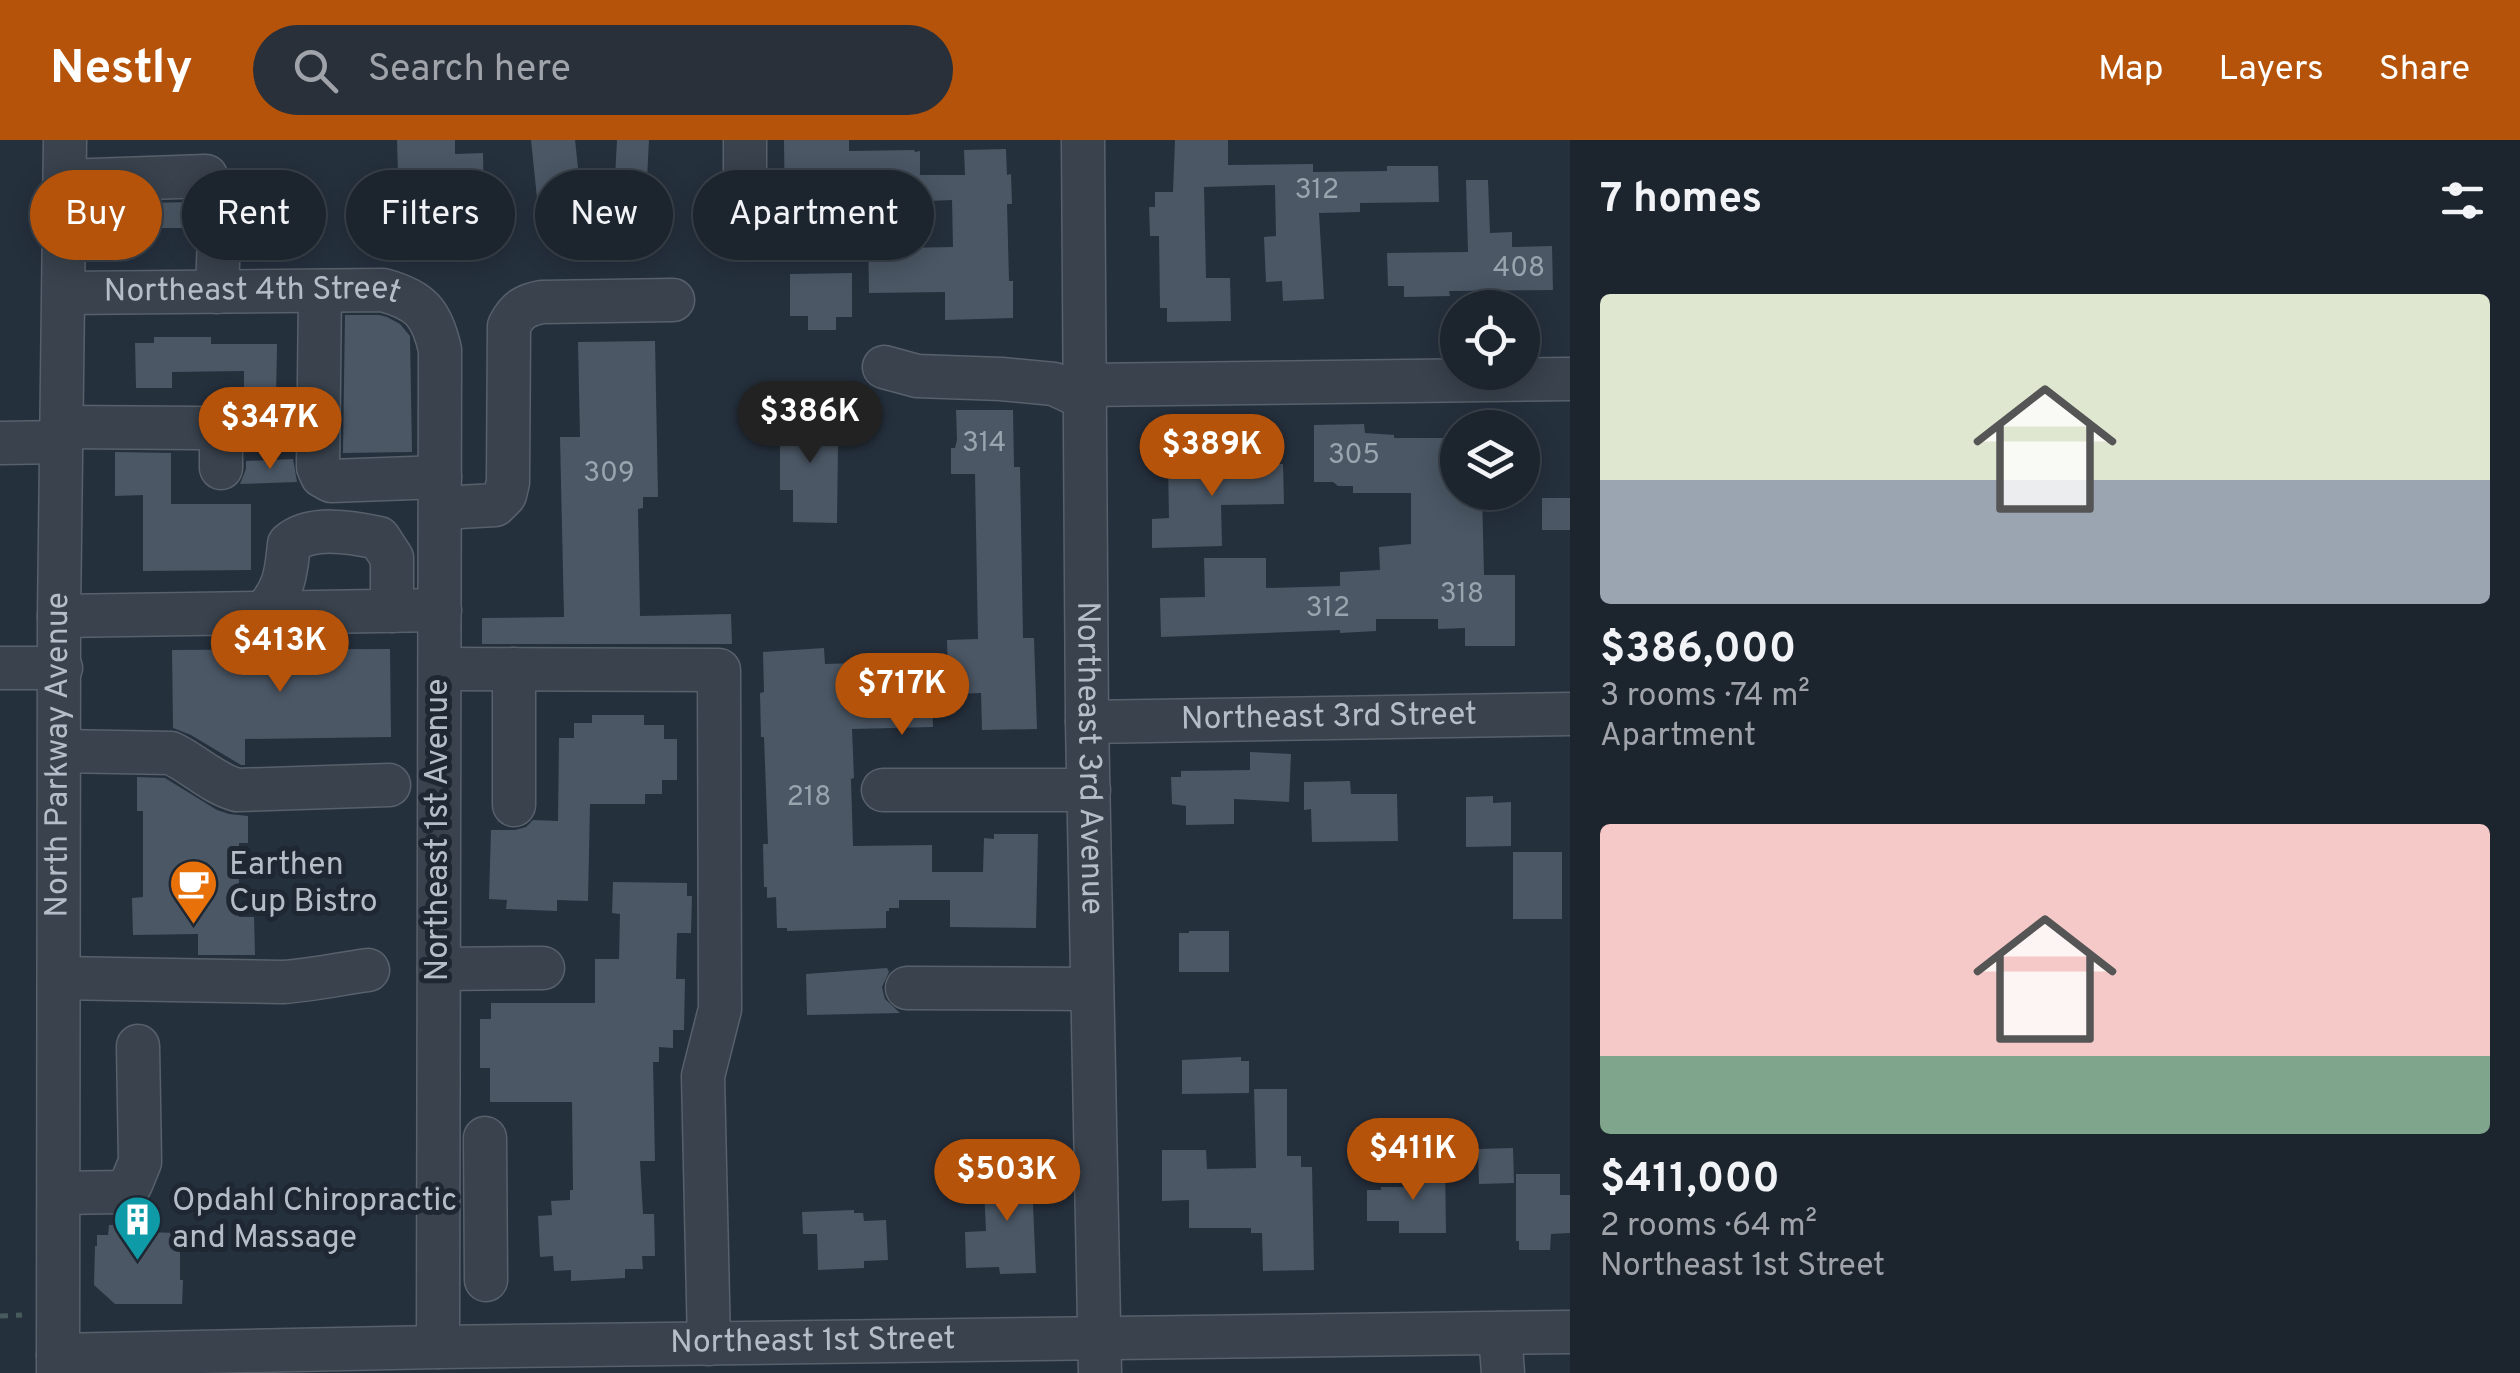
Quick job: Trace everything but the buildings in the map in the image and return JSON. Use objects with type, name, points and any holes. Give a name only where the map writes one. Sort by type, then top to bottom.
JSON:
[{"type":"street","points":[[745,140],[745,170]]},
{"type":"street","name":"Northeast 3rd Avenue","points":[[1083,140],[1087,722],[1099,1355]]},
{"type":"street","points":[[65,160],[206,176],[220,206],[217,292]]},
{"type":"street","name":"North Parkway Avenue","points":[[58,1364],[65,160]]},
{"type":"street","points":[[320,290],[318,467],[322,476],[331,481],[440,493],[495,505],[508,482],[509,326],[516,313],[528,304],[673,300]]},
{"type":"street","name":"Northeast 4th Street","points":[[64,294],[383,290],[415,302],[434,333]]},
{"type":"street","points":[[434,333],[509,349]]},
{"type":"street","name":"Northeast 1st Avenue","points":[[434,333],[440,493],[438,1347]]},
{"type":"street","points":[[884,367],[917,376],[1054,384],[1086,392],[1570,379]]},
{"type":"street","points":[[0,443],[62,434],[202,428],[215,432],[221,444],[221,468]]},
{"type":"street","points":[[263,614],[279,596],[288,544],[298,536],[314,533],[379,538],[392,558],[392,610]]},
{"type":"street","points":[[60,616],[440,610]]},
{"type":"street","points":[[0,668],[60,668]]},
{"type":"street","points":[[440,669],[719,670],[720,1010],[702,1076],[710,1344]]},
{"type":"street","points":[[514,669],[514,805]]},
{"type":"street","name":"Northeast 3rd Street","points":[[1087,722],[1570,714]]},
{"type":"street","points":[[61,750],[171,752],[221,786],[237,790],[389,784]]},
{"type":"street","points":[[883,790],[1089,790]]},
{"type":"street","points":[[439,969],[543,968]]},
{"type":"street","points":[[60,978],[284,982],[368,970]]},
{"type":"street","points":[[907,988],[1092,989]]},
{"type":"street","points":[[59,1193],[120,1192],[131,1184],[140,1162],[138,1046]]},
{"type":"street","points":[[485,1138],[486,1280]]},
{"type":"street","points":[[438,1182],[485,1180]]},
{"type":"street","name":"Northeast 1st Street","points":[[58,1364],[438,1347],[710,1344],[759,1358],[1501,1353],[1570,1332]]},
{"type":"place","name":"Earthen Cup Bistro","points":[[194,926]]},
{"type":"place","name":"Opdahl Chiropractic and Massage","points":[[137,1262]]}]
